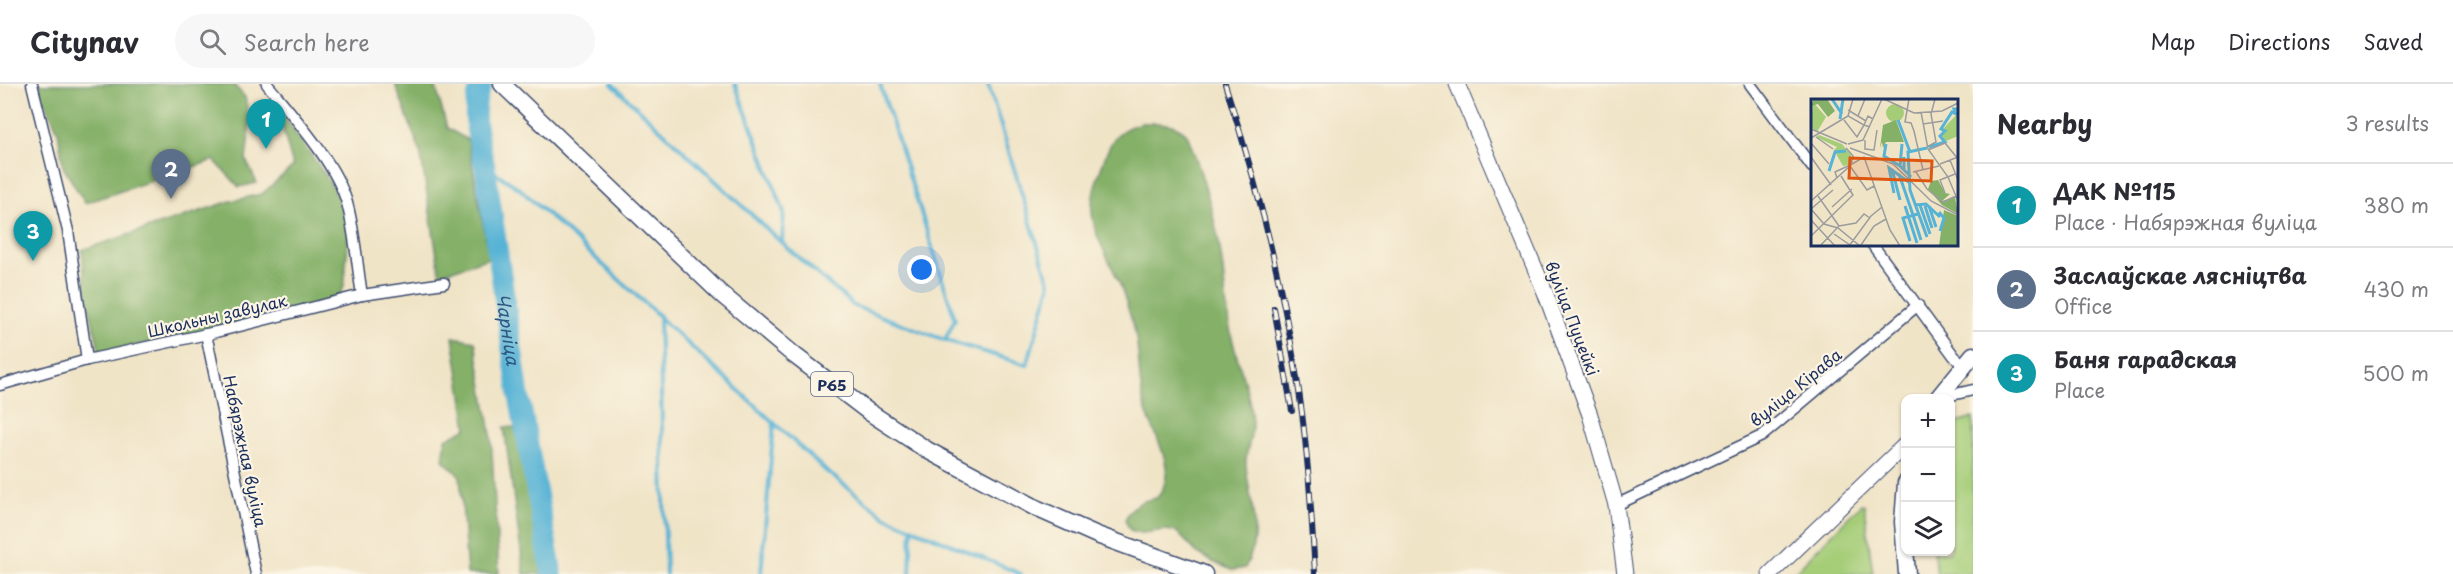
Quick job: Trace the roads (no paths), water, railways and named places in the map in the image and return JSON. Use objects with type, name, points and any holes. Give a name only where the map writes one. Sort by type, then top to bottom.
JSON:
[{"type":"main road","name":"Р65","points":[[502,84],[720,293],[794,355],[869,412],[927,450],[1038,509],[1097,535],[1204,574]]},
{"type":"main road","points":[[1941,394],[1968,360]]},
{"type":"main road","points":[[1904,502],[1903,522],[1907,574]]},
{"type":"street","points":[[32,84],[68,231],[87,360]]},
{"type":"street","points":[[267,84],[335,174],[347,203],[362,295]]},
{"type":"street","name":"вуліца Пуцейкі","points":[[1457,84],[1545,292],[1596,433],[1616,506],[1625,574]]},
{"type":"street","points":[[1750,84],[1811,165]]},
{"type":"street","points":[[1874,246],[1954,356],[1968,360]]},
{"type":"street","name":"Школьны завулак","points":[[0,385],[87,360],[206,334],[362,295],[444,283]]},
{"type":"street","name":"вуліца Кірава","points":[[1616,506],[1762,436],[1918,305]]},
{"type":"street","name":"Набярэжная вуліца","points":[[206,334],[256,574]]},
{"type":"street","points":[[1955,394],[1973,390]]},
{"type":"street","points":[[1770,574],[1901,448]]},
{"type":"waterway","name":"Чарніца","points":[[482,84],[476,104],[476,125],[485,166],[519,396],[552,574]]},
{"type":"waterway","points":[[612,84],[782,243],[854,306],[945,340],[1027,365],[1050,285],[988,84]]},
{"type":"waterway","points":[[735,84],[784,212],[782,242]]},
{"type":"waterway","points":[[880,84],[955,319],[945,340]]},
{"type":"waterway","points":[[485,166],[520,189],[659,316],[666,574]]},
{"type":"waterway","points":[[659,317],[774,423],[761,574]]},
{"type":"waterway","points":[[774,423],[826,471],[886,517],[1021,574]]},
{"type":"waterway","points":[[910,574],[912,527]]},
{"type":"railway","points":[[1225,84],[1265,224],[1289,330],[1306,444],[1315,574]]},
{"type":"railway","points":[[1274,308],[1292,411]]},
{"type":"place","name":"ДАК №115","points":[[266,149]]},
{"type":"place","name":"Заслаўскае лясніцтва","points":[[171,199]]},
{"type":"place","name":"Баня гарадская","points":[[33,261]]}]
